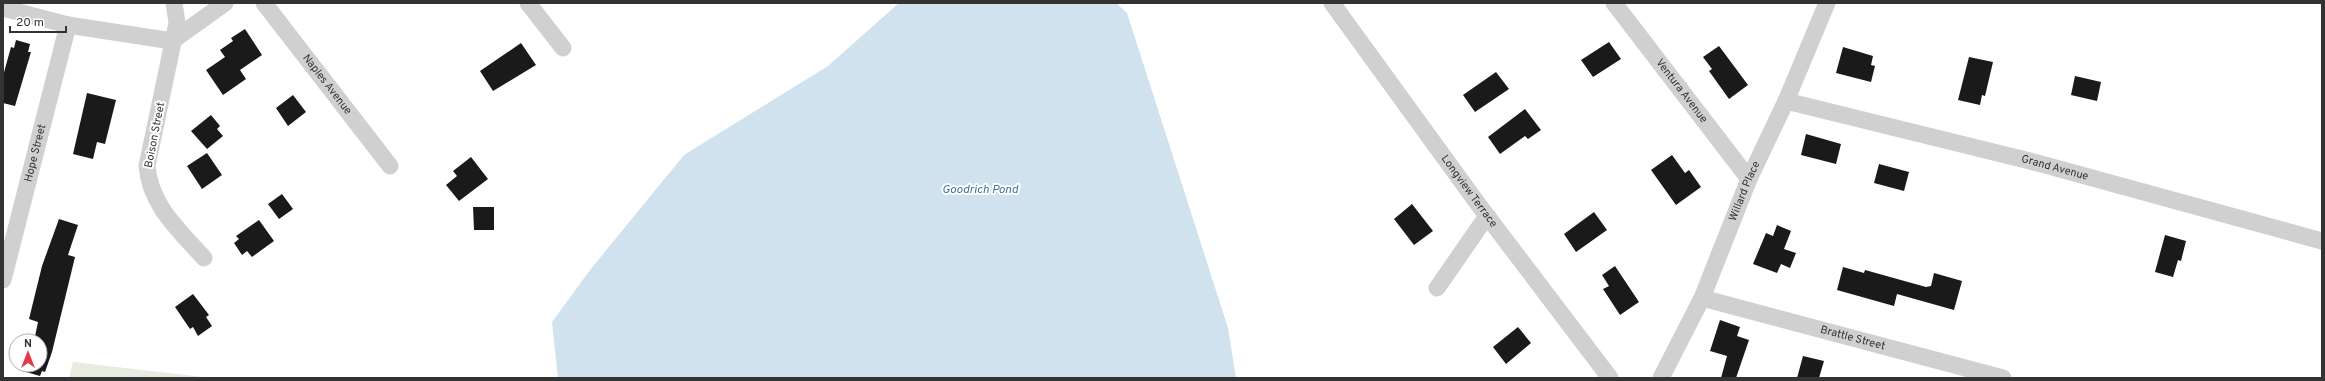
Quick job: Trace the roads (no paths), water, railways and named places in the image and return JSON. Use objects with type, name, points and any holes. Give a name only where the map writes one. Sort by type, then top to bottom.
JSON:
[{"type":"street","name":"Boison Street","points":[[174,3],[177,24],[172,41],[147,166],[148,182],[160,208],[204,258]]},
{"type":"street","points":[[3,8],[68,25],[172,41],[225,3]]},
{"type":"street","name":"Naples Avenue","points":[[264,3],[390,166]]},
{"type":"street","points":[[528,3],[563,48]]},
{"type":"street","name":"Longview Terrace","points":[[1332,3],[1487,216],[1610,378]]},
{"type":"street","name":"Ventura Avenue","points":[[1614,3],[1748,179]]},
{"type":"street","name":"Willard Place","points":[[1661,378],[1702,298],[1748,179],[1786,101],[1827,3]]},
{"type":"street","name":"Hope Street","points":[[4,271],[68,25]]},
{"type":"street","name":"Grand Avenue","points":[[1786,101],[2030,161],[2322,241]]},
{"type":"street","points":[[1437,288],[1487,216]]},
{"type":"street","name":"Brattle Street","points":[[1702,298],[2003,378]]},
{"type":"water","name":"Goodrich Pond","points":[[899,3],[1116,3],[1127,13],[1228,328],[1236,378],[558,378],[552,322],[590,270],[684,155],[828,66]]}]
